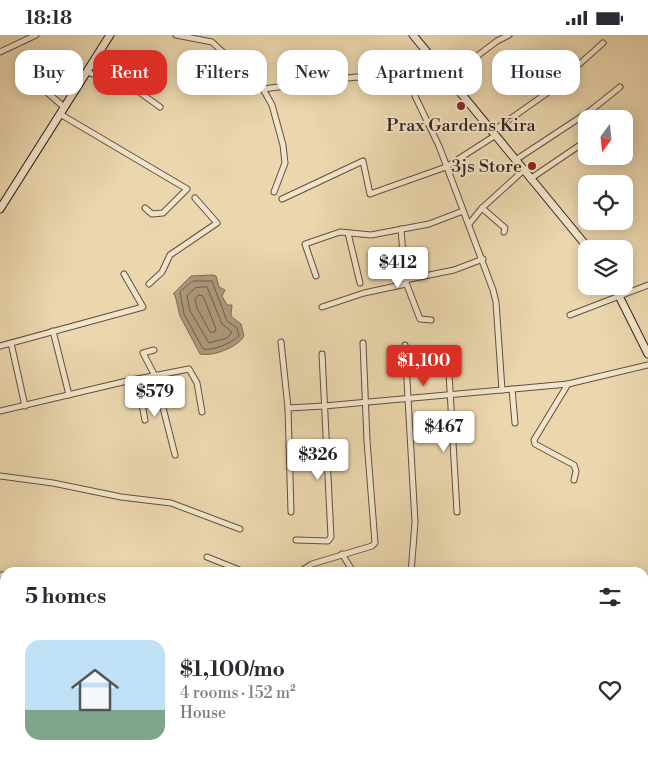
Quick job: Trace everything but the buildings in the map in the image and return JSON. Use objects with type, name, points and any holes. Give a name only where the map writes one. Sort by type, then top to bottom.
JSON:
[{"type":"street","points":[[0,52],[36,35]]},
{"type":"street","points":[[0,209],[110,35]]},
{"type":"street","points":[[176,35],[197,37],[212,42],[221,50]]},
{"type":"street","points":[[413,35],[425,50]]},
{"type":"street","points":[[482,54],[509,35]]},
{"type":"street","points":[[282,199],[363,161],[370,193],[446,167],[495,133],[547,93],[603,43]]},
{"type":"street","points":[[87,72],[135,89],[160,107]]},
{"type":"street","points":[[267,88],[358,77]]},
{"type":"street","points":[[591,110],[620,87]]},
{"type":"street","points":[[47,95],[62,111],[187,189],[163,213],[152,213],[145,208]]},
{"type":"street","points":[[266,95],[272,105],[283,145],[285,163],[274,192]]},
{"type":"street","points":[[415,95],[469,224],[496,302],[502,390]]},
{"type":"street","points":[[463,95],[581,240]]},
{"type":"street","points":[[516,159],[578,119]]},
{"type":"street","points":[[530,179],[578,146]]},
{"type":"street","points":[[469,224],[482,208],[525,169]]},
{"type":"street","points":[[149,284],[162,272],[170,255],[217,223],[195,198]]},
{"type":"street","points":[[482,208],[505,228],[504,232]]},
{"type":"street","points":[[316,276],[305,244],[331,234],[372,235],[429,224],[463,211]]},
{"type":"street","points":[[401,229],[406,282],[420,319],[431,320]]},
{"type":"street","points":[[348,233],[360,283]]},
{"type":"street","points":[[322,307],[364,293],[454,270],[482,259]]},
{"type":"street","points":[[0,346],[143,307],[124,274]]},
{"type":"street","points":[[633,290],[648,285]]},
{"type":"street","points":[[570,315],[619,295],[648,354]]},
{"type":"street","points":[[53,331],[70,395]]},
{"type":"street","points":[[281,341],[288,407],[290,512]]},
{"type":"street","points":[[11,343],[24,406]]},
{"type":"street","points":[[307,567],[342,554],[372,546],[375,543],[363,343]]},
{"type":"street","points":[[405,345],[415,530],[412,567]]},
{"type":"street","points":[[154,350],[143,353],[155,376],[175,455]]},
{"type":"street","points":[[296,541],[328,541],[331,537],[322,354]]},
{"type":"street","points":[[448,355],[456,512]]},
{"type":"street","points":[[288,407],[324,406],[568,384],[648,365]]},
{"type":"street","points":[[0,411],[137,379],[189,369],[197,383],[202,412]]},
{"type":"street","points":[[137,379],[144,420]]},
{"type":"street","points":[[568,384],[534,440],[536,444],[574,465],[576,471],[574,480]]},
{"type":"street","points":[[512,389],[515,423]]},
{"type":"street","points":[[0,476],[53,483],[121,497],[171,503],[240,529]]},
{"type":"street","points":[[342,554],[350,567]]},
{"type":"street","points":[[207,557],[232,567]]},
{"type":"water","points":[[191,276],[216,276],[219,287],[225,290],[222,296],[227,305],[232,305],[232,316],[241,324],[244,336],[236,344],[225,350],[205,355],[200,354],[180,316],[175,295],[173,294]]},
{"type":"place","name":"Prax Gardens Kira","points":[[461,106]]},
{"type":"place","name":"3js Store","points":[[532,166]]}]
